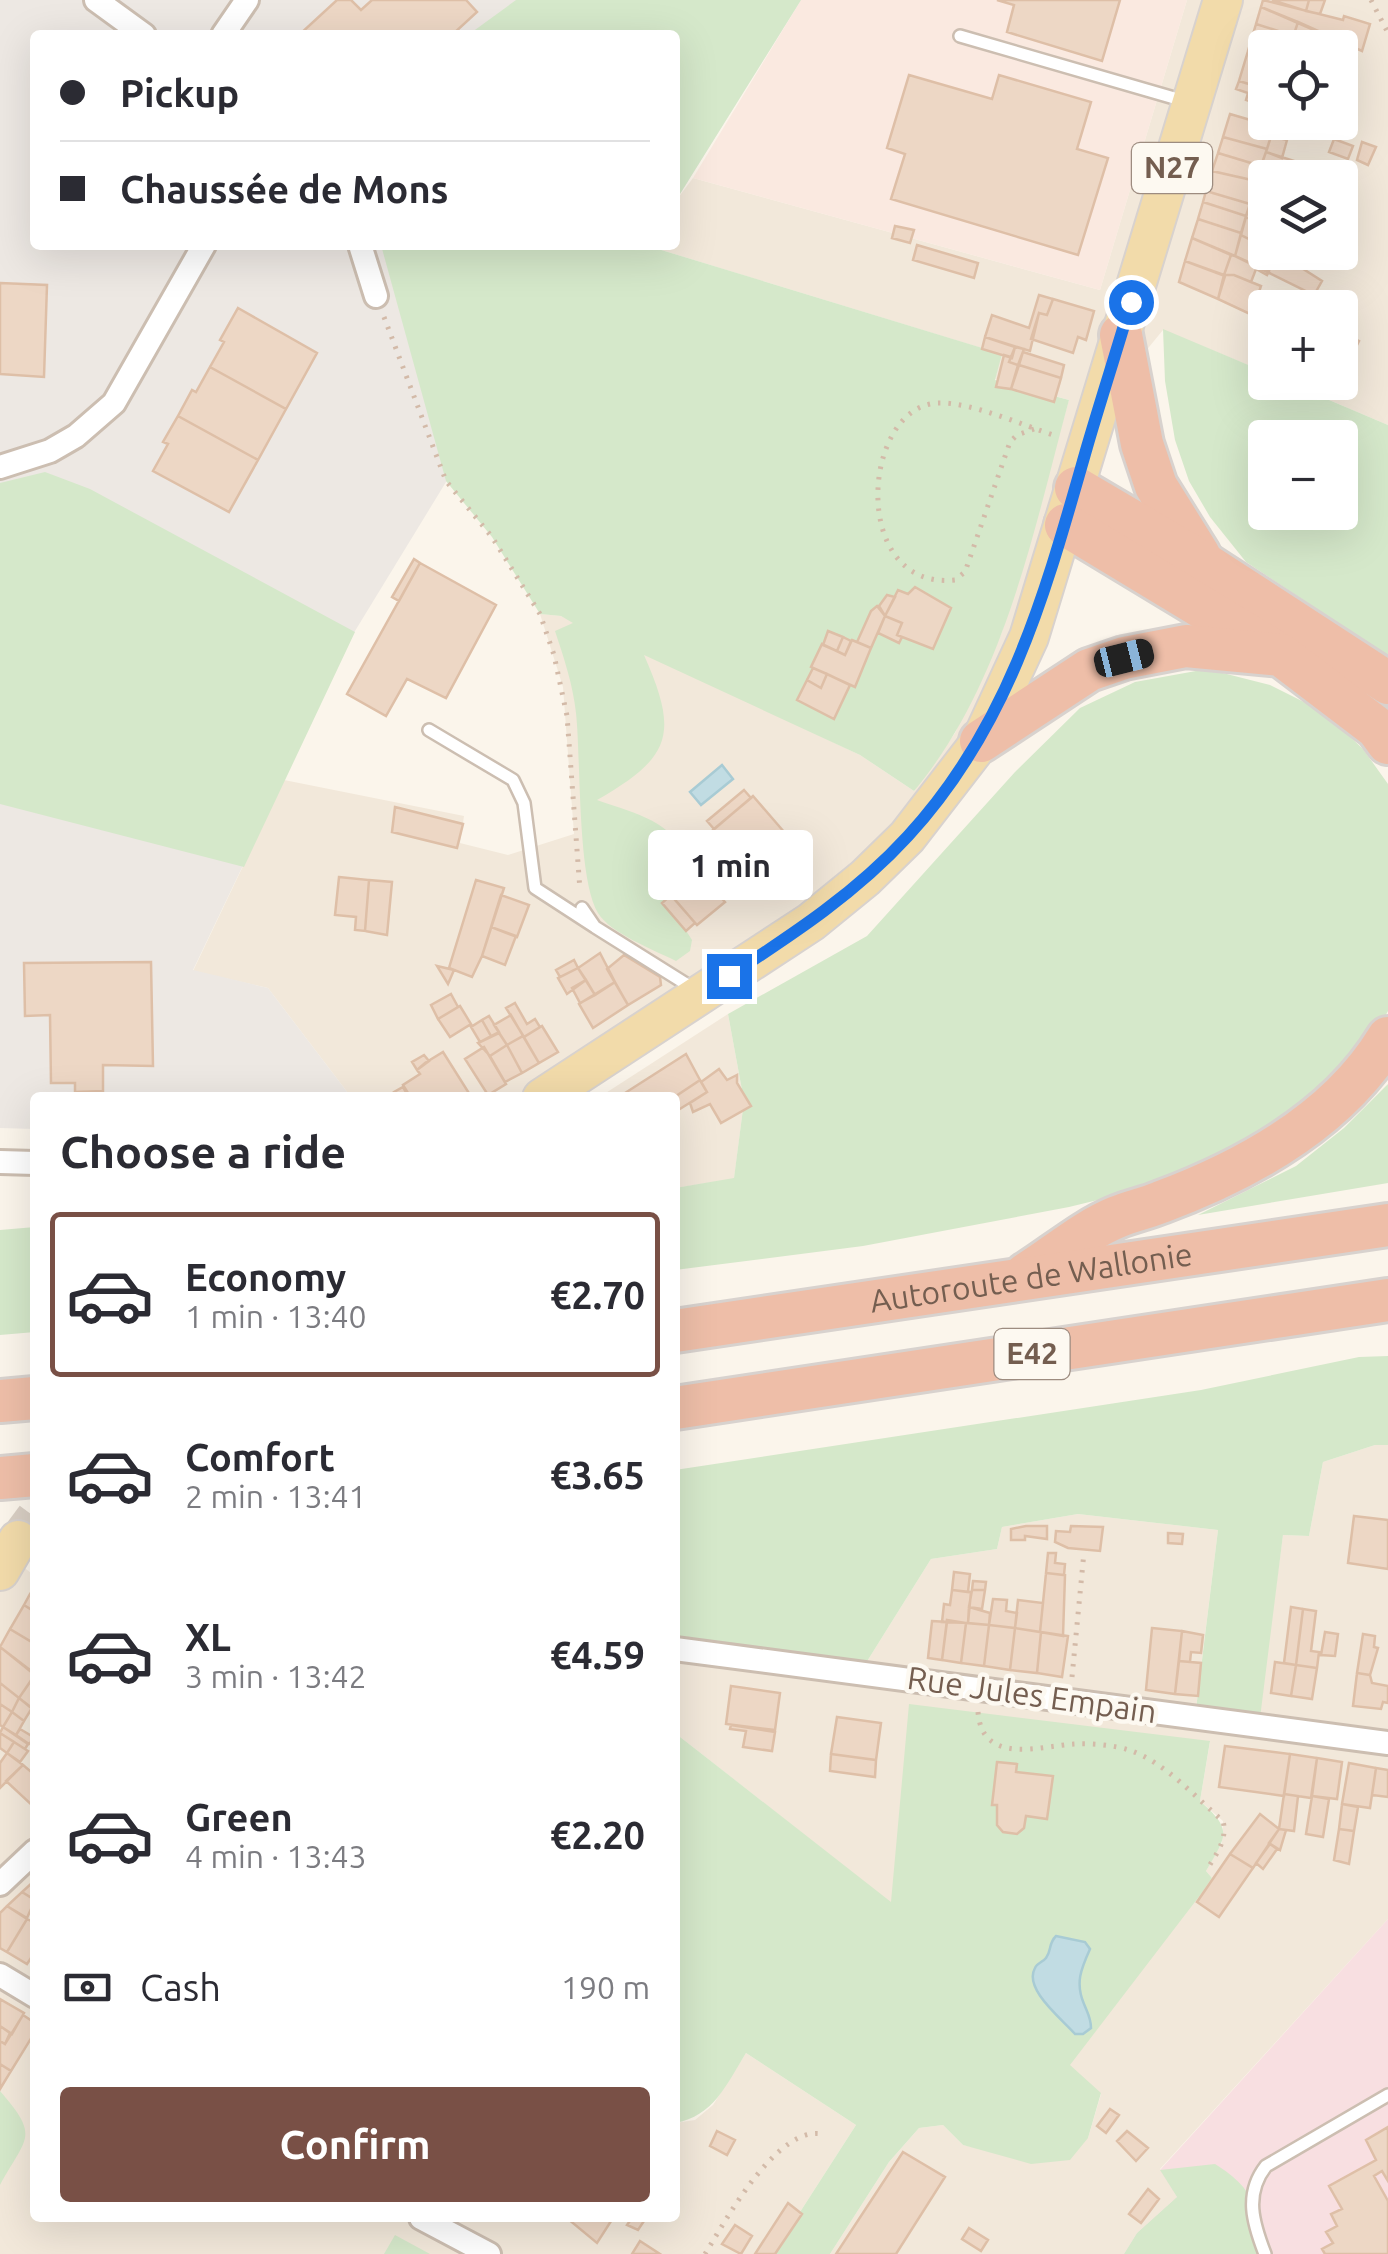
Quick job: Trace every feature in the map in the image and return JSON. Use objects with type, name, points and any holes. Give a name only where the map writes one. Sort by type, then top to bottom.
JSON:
[{"type":"highway","points":[[1121,335],[1142,444],[1156,486],[1205,564]]},
{"type":"highway","points":[[1071,506],[1205,564],[1388,682]]},
{"type":"highway","points":[[1071,506],[1281,654],[1377,728],[1388,743]]},
{"type":"highway","points":[[981,741],[1089,670],[1124,658],[1186,646],[1281,654]]},
{"type":"highway","points":[[1013,1282],[1114,1218],[1164,1202],[1287,1140],[1354,1082],[1388,1038]]},
{"type":"highway","name":"Autoroute de Wallonie","points":[[680,1330],[1388,1225]]},
{"type":"highway","name":"E42","points":[[680,1407],[1388,1300]]},
{"type":"highway","points":[[0,1401],[30,1398]]},
{"type":"highway","points":[[0,1478],[30,1475]]},
{"type":"main road","name":"N27","points":[[551,1092],[812,922],[865,878],[916,826],[981,741],[1030,638],[1223,0]]},
{"type":"street","points":[[96,0],[137,30]]},
{"type":"street","points":[[226,30],[247,0]]},
{"type":"street","points":[[0,467],[50,450],[76,436],[114,403],[201,250]]},
{"type":"street","points":[[362,250],[376,296]]},
{"type":"street","points":[[0,1162],[30,1162]]},
{"type":"street","name":"Rue Jules Empain","points":[[680,1649],[1388,1743]]},
{"type":"street","points":[[0,1884],[30,1856]]},
{"type":"street","points":[[0,1976],[30,1993]]},
{"type":"street","points":[[429,2222],[489,2254]]},
{"type":"lane","points":[[960,36],[1192,103]]},
{"type":"lane","points":[[429,730],[513,780],[524,803],[536,888],[702,994]]},
{"type":"lane","points":[[582,908],[595,927]]},
{"type":"lane","points":[[1265,2254],[1252,2212],[1252,2194],[1266,2166],[1388,2095]]},
{"type":"path","points":[[1371,0],[1388,33]]},
{"type":"path","points":[[376,296],[446,482],[492,537],[521,583],[540,614],[554,655],[567,716],[582,908]]},
{"type":"path","points":[[1034,429],[1017,434],[1010,442],[965,572],[955,580],[929,580],[913,574],[897,560],[880,528],[880,478],[894,430],[920,406],[937,403],[970,408],[1087,446]]},
{"type":"path","points":[[1069,1700],[1084,1552]]},
{"type":"path","points":[[980,1688],[979,1723],[998,1744],[1033,1751],[1076,1744],[1128,1750],[1172,1776],[1223,1821],[1222,1843],[1206,1872]]},
{"type":"path","points":[[705,2254],[734,2207],[776,2154],[803,2135],[823,2134]]},
{"type":"shaded area","points":[[0,0],[801,0],[680,194],[680,30],[30,30],[30,250],[611,250],[464,473],[446,482],[355,631],[193,970],[268,988],[347,1092],[30,1092],[30,1129],[0,1128]]},
{"type":"shaded area","points":[[801,0],[1187,0],[1100,290],[693,178]]},
{"type":"shaded area","points":[[1187,0],[1388,0],[1388,425],[1329,400],[1358,400],[1358,290],[1248,290],[1248,365],[1163,330],[1099,408],[1029,637],[907,837],[548,1092],[347,1092],[268,988],[193,971],[284,780],[464,816],[460,843],[508,855],[574,834],[563,687],[540,614],[561,616],[749,702],[860,755],[914,791],[955,733],[1002,632],[1069,400],[995,379],[1001,354],[661,250],[680,250],[680,195],[693,178],[1100,290]]},
{"type":"shaded area","points":[[728,1014],[744,1101],[734,1179],[680,1187],[680,1092],[607,1092]]},
{"type":"shaded area","points":[[1375,1445],[1388,1445],[1388,1919],[1160,2169],[1177,2197],[1137,2233],[1124,2254],[830,2254],[889,2162],[919,2128],[943,2125],[963,2145],[990,2151],[1088,2138],[1101,2094],[1069,2065],[1212,1878],[1206,1871],[1222,1843],[1223,1821],[1200,1801],[1210,1742],[891,1903],[680,1737],[680,1650],[861,1671],[931,1559],[997,1549],[1002,1527],[1078,1514],[1218,1530],[1195,1716],[1267,1653],[1283,1535],[1309,1536],[1323,1462]]},
{"type":"shaded area","points":[[9,1556],[30,1572],[30,2222],[680,2222],[680,2122],[695,2120],[713,2105],[746,2053],[856,2125],[773,2254],[0,2254],[0,1571]]},
{"type":"shaded area","points":[[1388,1919],[1388,2254],[1124,2254],[1137,2233],[1177,2197],[1160,2170]]},
{"type":"green space","points":[[516,0],[801,0],[680,194],[680,30],[475,30]]},
{"type":"green space","points":[[382,250],[661,250],[1002,354],[995,380],[1069,400],[1028,554],[993,655],[945,749],[914,791],[860,755],[644,655],[662,705],[662,741],[641,770],[597,800],[657,824],[681,851],[659,888],[692,940],[690,951],[676,961],[622,934],[598,913],[591,896],[583,846],[575,703],[555,631],[573,623],[561,616],[540,614],[492,537],[446,481]]},
{"type":"green space","points":[[1163,329],[1248,365],[1248,400],[1329,400],[1388,425],[1388,656],[1246,562],[1210,517],[1189,481],[1175,440],[1165,381]]},
{"type":"green space","points":[[45,472],[90,489],[355,632],[244,867],[0,804],[0,483]]},
{"type":"green space","points":[[1207,669],[1270,685],[1324,712],[1363,749],[1388,784],[1388,1011],[1363,1057],[1240,1148],[1147,1188],[1069,1207],[863,1246],[680,1269],[680,1187],[734,1178],[744,1101],[728,1014],[867,936],[1015,772],[1080,708],[1135,682]]},
{"type":"green space","points":[[1388,1084],[1388,1183],[1198,1215],[1296,1166],[1344,1128]]},
{"type":"green space","points":[[30,1227],[30,1332],[0,1335],[0,1230]]},
{"type":"green space","points":[[1388,1356],[1388,1445],[1375,1445],[1323,1462],[1309,1536],[1283,1535],[1259,1726],[1195,1717],[1218,1530],[1078,1514],[1002,1527],[997,1549],[931,1559],[861,1671],[680,1650],[680,1469],[1201,1390],[1359,1357]]},
{"type":"green space","points":[[909,1704],[1210,1741],[1200,1801],[1218,1819],[1223,1833],[1206,1871],[1212,1878],[1070,2065],[1101,2093],[1088,2138],[1070,2160],[1031,2164],[963,2145],[943,2125],[919,2128],[889,2162],[830,2254],[773,2254],[856,2125],[746,2053],[709,2106],[680,2121],[680,1737],[891,1902]]},
{"type":"green space","points":[[0,2091],[21,2118],[25,2137],[0,2185]]},
{"type":"green space","points":[[1215,2164],[1247,2192],[1256,2212],[1265,2254],[1124,2254],[1137,2233],[1177,2197],[1160,2170]]},
{"type":"green space","points":[[395,2235],[430,2254],[384,2254]]},
{"type":"water","points":[[722,765],[733,779],[701,805],[690,792]]},
{"type":"water","points":[[1056,1936],[1085,1942],[1090,1949],[1080,1983],[1091,2028],[1083,2034],[1075,2034],[1034,1985],[1035,1968],[1046,1958]]},
{"type":"building","points":[[337,0],[351,0],[361,10],[372,0],[466,0],[477,12],[457,30],[304,30]]},
{"type":"building","points":[[997,0],[1120,0],[1102,61],[1007,32],[1014,5]]},
{"type":"building","points":[[1263,0],[1370,24],[1362,51],[1358,49],[1358,30],[1314,30],[1261,7]]},
{"type":"building","points":[[1272,0],[1309,0],[1306,11]]},
{"type":"building","points":[[1309,0],[1325,0],[1320,14],[1306,11]]},
{"type":"building","points":[[1261,7],[1298,22],[1295,30],[1275,30],[1256,24]]},
{"type":"building","points":[[1298,22],[1316,30],[1295,30]]},
{"type":"building","points":[[1248,51],[1248,84],[1239,81]]},
{"type":"building","points":[[909,75],[992,99],[999,75],[1091,102],[1077,149],[1108,158],[1078,255],[891,199],[905,154],[887,148]]},
{"type":"building","points":[[1239,81],[1248,84],[1248,93],[1236,89]]},
{"type":"building","points":[[1230,114],[1248,119],[1248,140],[1270,140],[1267,149],[1223,137]]},
{"type":"building","points":[[1223,137],[1267,149],[1263,160],[1248,162],[1218,153]]},
{"type":"building","points":[[1270,140],[1287,140],[1282,158],[1266,152]]},
{"type":"building","points":[[1334,140],[1353,146],[1348,159],[1329,152]]},
{"type":"building","points":[[1362,142],[1376,147],[1368,165],[1357,160]]},
{"type":"building","points":[[1266,152],[1291,160],[1263,160]]},
{"type":"building","points":[[1218,153],[1248,162],[1248,179],[1212,171]]},
{"type":"building","points":[[1212,171],[1248,179],[1248,203],[1206,191]]},
{"type":"building","points":[[1206,191],[1248,203],[1248,210],[1246,216],[1203,202]]},
{"type":"building","points":[[1203,202],[1246,216],[1241,233],[1198,219]]},
{"type":"building","points":[[1246,217],[1248,238],[1241,235]]},
{"type":"building","points":[[1198,219],[1241,233],[1235,256],[1192,238]]},
{"type":"building","points":[[895,226],[914,230],[910,243],[892,238]]},
{"type":"building","points":[[1241,235],[1248,238],[1248,262],[1235,256]]},
{"type":"building","points":[[1192,238],[1231,255],[1224,275],[1185,261]]},
{"type":"building","points":[[917,245],[978,263],[974,278],[913,260]]},
{"type":"building","points":[[1231,255],[1248,262],[1248,270],[1256,270],[1251,282],[1224,275]]},
{"type":"building","points":[[1185,261],[1225,276],[1218,299],[1179,282]]},
{"type":"building","points":[[1263,270],[1305,270],[1322,281],[1317,290],[1304,290]]},
{"type":"building","points":[[1224,275],[1261,286],[1260,290],[1248,290],[1248,313],[1218,299]]},
{"type":"building","points":[[0,283],[47,285],[44,377],[0,374]]},
{"type":"building","points":[[1039,295],[1053,299],[1047,315],[1039,313],[1030,351],[985,337],[992,315],[1029,328]]},
{"type":"building","points":[[1053,299],[1094,311],[1086,340],[1078,337],[1073,353],[1031,339],[1039,313],[1047,315]]},
{"type":"building","points":[[238,308],[317,353],[286,409],[210,367]]},
{"type":"building","points":[[985,337],[1015,347],[1012,358],[982,349]]},
{"type":"building","points":[[1015,347],[1024,349],[1018,365],[1009,362]]},
{"type":"building","points":[[1023,352],[1064,365],[1061,378],[1019,365]]},
{"type":"building","points":[[1004,355],[1018,365],[1011,389],[996,387]]},
{"type":"building","points":[[1019,365],[1061,378],[1054,402],[1011,389]]},
{"type":"building","points":[[210,367],[286,409],[258,460],[178,416]]},
{"type":"building","points":[[178,416],[258,460],[229,512],[153,471]]},
{"type":"building","points":[[414,559],[420,563],[399,601],[392,597]]},
{"type":"building","points":[[420,563],[496,605],[446,698],[407,679],[386,716],[347,694]]},
{"type":"building","points":[[915,587],[951,608],[933,649],[897,635],[902,623],[885,616],[898,590],[908,594]]},
{"type":"building","points":[[887,595],[895,597],[885,616],[879,606]]},
{"type":"building","points":[[877,606],[885,616],[871,648],[857,642]]},
{"type":"building","points":[[885,616],[902,623],[897,635],[902,637],[899,643],[878,633]]},
{"type":"building","points":[[828,631],[843,637],[837,651],[823,645]]},
{"type":"building","points":[[843,637],[851,641],[845,655],[837,651]]},
{"type":"building","points":[[852,640],[871,648],[855,687],[811,667],[822,644],[845,655]]},
{"type":"building","points":[[813,668],[827,674],[821,688],[807,680]]},
{"type":"building","points":[[827,674],[850,685],[834,719],[797,700],[807,680],[821,688]]},
{"type":"building","points":[[744,790],[751,798],[714,829],[707,821]]},
{"type":"building","points":[[753,796],[785,833],[737,874],[705,837]]},
{"type":"building","points":[[395,807],[463,824],[457,848],[392,832]]},
{"type":"building","points":[[696,869],[725,902],[697,925],[669,893]]},
{"type":"building","points":[[339,877],[369,880],[365,931],[355,930],[356,917],[335,915]]},
{"type":"building","points":[[369,880],[392,882],[387,935],[365,931]]},
{"type":"building","points":[[476,880],[504,888],[472,977],[449,968]]},
{"type":"building","points":[[501,895],[529,905],[517,937],[491,927]]},
{"type":"building","points":[[671,895],[695,923],[686,931],[662,903]]},
{"type":"building","points":[[491,927],[516,936],[505,965],[482,956]]},
{"type":"building","points":[[600,953],[615,982],[595,995],[578,968]]},
{"type":"building","points":[[624,955],[660,977],[661,985],[628,1005],[607,969]]},
{"type":"building","points":[[574,960],[578,968],[560,977],[556,970]]},
{"type":"building","points":[[151,962],[153,1066],[103,1065],[103,1091],[75,1092],[75,1083],[51,1083],[50,1015],[25,1016],[24,963]]},
{"type":"building","points":[[437,966],[454,970],[448,984]]},
{"type":"building","points":[[578,968],[586,980],[567,994],[558,978]]},
{"type":"building","points":[[586,980],[595,995],[580,1003],[572,988]]},
{"type":"building","points":[[615,982],[628,1005],[593,1028],[579,1004]]},
{"type":"building","points":[[451,994],[458,1007],[438,1019],[431,1005]]},
{"type":"building","points":[[515,1003],[527,1024],[535,1019],[540,1027],[524,1037],[506,1008]]},
{"type":"building","points":[[460,1006],[471,1024],[450,1037],[438,1019]]},
{"type":"building","points":[[511,1015],[523,1036],[507,1045],[494,1025]]},
{"type":"building","points":[[489,1016],[499,1032],[491,1036],[482,1020]]},
{"type":"building","points":[[482,1020],[491,1036],[480,1042],[471,1027]]},
{"type":"building","points":[[542,1026],[558,1052],[539,1063],[524,1037]]},
{"type":"building","points":[[499,1033],[507,1045],[490,1056],[478,1043]]},
{"type":"building","points":[[523,1036],[539,1063],[522,1073],[507,1045]]},
{"type":"building","points":[[507,1045],[522,1073],[505,1082],[490,1056]]},
{"type":"building","points":[[484,1047],[506,1084],[486,1092],[465,1059]]},
{"type":"building","points":[[443,1052],[468,1092],[407,1092],[403,1085],[420,1074],[417,1070]]},
{"type":"building","points":[[686,1054],[700,1080],[680,1093],[627,1092]]},
{"type":"building","points":[[424,1055],[429,1061],[417,1070],[412,1062]]},
{"type":"building","points":[[719,1069],[727,1080],[737,1075],[737,1083],[751,1106],[721,1123],[710,1104],[693,1112],[690,1103],[707,1092],[701,1082]]},
{"type":"building","points":[[700,1080],[707,1092],[680,1109],[680,1093]]},
{"type":"building","points":[[1354,1516],[1388,1520],[1388,1569],[1348,1563]]},
{"type":"building","points":[[1047,1526],[1047,1539],[1025,1536],[1025,1540],[1011,1540],[1011,1529]]},
{"type":"building","points":[[1071,1526],[1103,1527],[1100,1551],[1068,1548],[1055,1542],[1056,1531],[1070,1532]]},
{"type":"building","points":[[1168,1533],[1183,1534],[1182,1544],[1168,1543]]},
{"type":"building","points":[[1048,1553],[1056,1553],[1055,1563],[1065,1564],[1064,1575],[1046,1573]]},
{"type":"building","points":[[954,1572],[970,1574],[968,1592],[952,1590]]},
{"type":"building","points":[[1046,1573],[1065,1575],[1063,1636],[1040,1632]]},
{"type":"building","points":[[973,1581],[986,1582],[985,1590],[972,1590]]},
{"type":"building","points":[[952,1590],[971,1592],[968,1623],[942,1622],[944,1604],[950,1605]]},
{"type":"building","points":[[972,1590],[985,1590],[982,1609],[969,1607]]},
{"type":"building","points":[[993,1599],[1007,1600],[1006,1611],[1017,1613],[1015,1628],[989,1625]]},
{"type":"building","points":[[1018,1600],[1043,1603],[1040,1632],[1015,1628]]},
{"type":"building","points":[[24,1605],[30,1609],[30,1641],[10,1629]]},
{"type":"building","points":[[969,1607],[990,1613],[989,1625],[968,1623]]},
{"type":"building","points":[[1291,1607],[1303,1609],[1296,1665],[1284,1663]]},
{"type":"building","points":[[1303,1609],[1316,1611],[1311,1651],[1319,1652],[1317,1668],[1296,1665]]},
{"type":"building","points":[[947,1620],[966,1623],[961,1663],[942,1660]]},
{"type":"building","points":[[932,1621],[947,1622],[942,1660],[928,1658]]},
{"type":"building","points":[[966,1623],[989,1625],[984,1666],[961,1663]]},
{"type":"building","points":[[989,1625],[1015,1628],[1010,1670],[984,1666]]},
{"type":"building","points":[[1015,1628],[1041,1632],[1037,1673],[1010,1670]]},
{"type":"building","points":[[1152,1628],[1182,1631],[1175,1694],[1146,1690]]},
{"type":"building","points":[[10,1629],[30,1641],[30,1670],[0,1647]]},
{"type":"building","points":[[1182,1631],[1203,1635],[1201,1653],[1191,1652],[1190,1662],[1179,1661]]},
{"type":"building","points":[[1041,1632],[1068,1636],[1062,1677],[1037,1673]]},
{"type":"building","points":[[1325,1632],[1338,1634],[1335,1656],[1321,1655]]},
{"type":"building","points":[[1363,1634],[1375,1636],[1374,1647],[1378,1648],[1370,1675],[1357,1673]]},
{"type":"building","points":[[0,1647],[30,1671],[30,1682],[19,1698],[0,1683]]},
{"type":"building","points":[[1179,1661],[1201,1663],[1198,1696],[1175,1694]]},
{"type":"building","points":[[1275,1662],[1296,1665],[1291,1696],[1271,1693]]},
{"type":"building","points":[[1296,1665],[1317,1668],[1312,1699],[1291,1696]]},
{"type":"building","points":[[1357,1673],[1370,1675],[1372,1683],[1388,1686],[1388,1703],[1383,1702],[1381,1709],[1353,1706]]},
{"type":"building","points":[[30,1682],[30,1707],[19,1698]]},
{"type":"building","points":[[0,1683],[19,1698],[12,1712],[0,1704]]},
{"type":"building","points":[[731,1686],[780,1693],[775,1730],[726,1724]]},
{"type":"building","points":[[19,1698],[30,1706],[24,1721],[12,1712]]},
{"type":"building","points":[[0,1704],[12,1712],[3,1727],[0,1725]]},
{"type":"building","points":[[12,1712],[24,1721],[16,1735],[3,1727]]},
{"type":"building","points":[[837,1717],[881,1723],[876,1760],[831,1754]]},
{"type":"building","points":[[731,1725],[775,1732],[772,1751],[743,1747],[746,1731],[730,1729]]},
{"type":"building","points":[[3,1727],[28,1744],[25,1749],[0,1733]]},
{"type":"building","points":[[20,1729],[30,1735],[30,1743],[29,1744],[16,1735]]},
{"type":"building","points":[[0,1733],[14,1742],[7,1753],[0,1748]]},
{"type":"building","points":[[14,1742],[28,1751],[20,1762],[7,1753]]},
{"type":"building","points":[[1225,1746],[1290,1754],[1284,1796],[1219,1787]]},
{"type":"building","points":[[7,1753],[23,1765],[0,1788],[0,1763]]},
{"type":"building","points":[[831,1754],[876,1760],[875,1777],[830,1771]]},
{"type":"building","points":[[1290,1754],[1317,1758],[1311,1798],[1284,1794]]},
{"type":"building","points":[[1317,1758],[1342,1762],[1337,1799],[1312,1796]]},
{"type":"building","points":[[997,1762],[1017,1764],[1016,1772],[1053,1776],[1047,1819],[1026,1816],[1024,1828],[1017,1834],[1003,1832],[997,1825],[997,1805],[992,1805]]},
{"type":"building","points":[[1349,1763],[1376,1768],[1370,1808],[1342,1804]]},
{"type":"building","points":[[23,1765],[30,1771],[30,1803],[6,1781]]},
{"type":"building","points":[[1376,1768],[1388,1770],[1388,1797],[1372,1795]]},
{"type":"building","points":[[1284,1794],[1298,1796],[1294,1831],[1279,1829]]},
{"type":"building","points":[[1312,1796],[1329,1799],[1323,1837],[1306,1834]]},
{"type":"building","points":[[1342,1804],[1358,1807],[1354,1831],[1339,1829]]},
{"type":"building","points":[[1260,1814],[1279,1829],[1253,1868],[1230,1854]]},
{"type":"building","points":[[1279,1829],[1286,1830],[1280,1850],[1269,1843]]},
{"type":"building","points":[[1339,1829],[1354,1831],[1349,1864],[1334,1860]]},
{"type":"building","points":[[1270,1844],[1277,1849],[1263,1869],[1256,1863]]},
{"type":"building","points":[[1230,1854],[1253,1868],[1219,1917],[1197,1902]]},
{"type":"building","points":[[22,1892],[30,1897],[27,1918],[7,1906]]},
{"type":"building","points":[[7,1906],[27,1919],[7,1952],[0,1948],[0,1913]]},
{"type":"building","points":[[27,1919],[30,1920],[27,1964],[7,1952]]},
{"type":"building","points":[[0,1999],[24,2013],[12,2034],[0,2026]]},
{"type":"building","points":[[23,2015],[30,2020],[30,2040],[11,2071],[0,2064],[0,2041],[5,2044]]},
{"type":"building","points":[[0,2026],[10,2033],[5,2044],[0,2041]]},
{"type":"building","points":[[0,2064],[11,2071],[0,2089]]},
{"type":"building","points":[[1110,2109],[1119,2115],[1106,2133],[1097,2126]]},
{"type":"building","points":[[1388,2127],[1388,2181],[1382,2171],[1374,2176],[1388,2201],[1388,2254],[1325,2254],[1322,2249],[1333,2243],[1326,2232],[1337,2226],[1331,2214],[1342,2209],[1329,2186],[1376,2160],[1366,2140]]},
{"type":"building","points":[[717,2131],[735,2140],[727,2155],[710,2146]]},
{"type":"building","points":[[1127,2131],[1148,2148],[1136,2161],[1117,2141]]},
{"type":"building","points":[[903,2152],[945,2177],[896,2254],[836,2254]]},
{"type":"building","points":[[1148,2189],[1159,2199],[1141,2223],[1129,2214]]},
{"type":"building","points":[[788,2203],[802,2214],[775,2254],[755,2254]]},
{"type":"building","points":[[572,2222],[610,2222],[597,2243]]},
{"type":"building","points":[[629,2222],[643,2222],[638,2230],[627,2225]]},
{"type":"building","points":[[735,2225],[752,2236],[741,2254],[722,2244]]},
{"type":"building","points":[[969,2228],[988,2240],[981,2251],[962,2239]]},
{"type":"building","points":[[640,2241],[660,2254],[632,2254]]},
{"type":"tunnel","points":[[18,1540],[30,1524]]},
{"type":"route","points":[[729,976],[812,922],[865,878],[921,821],[981,741],[1030,638],[1131,302]]}]
